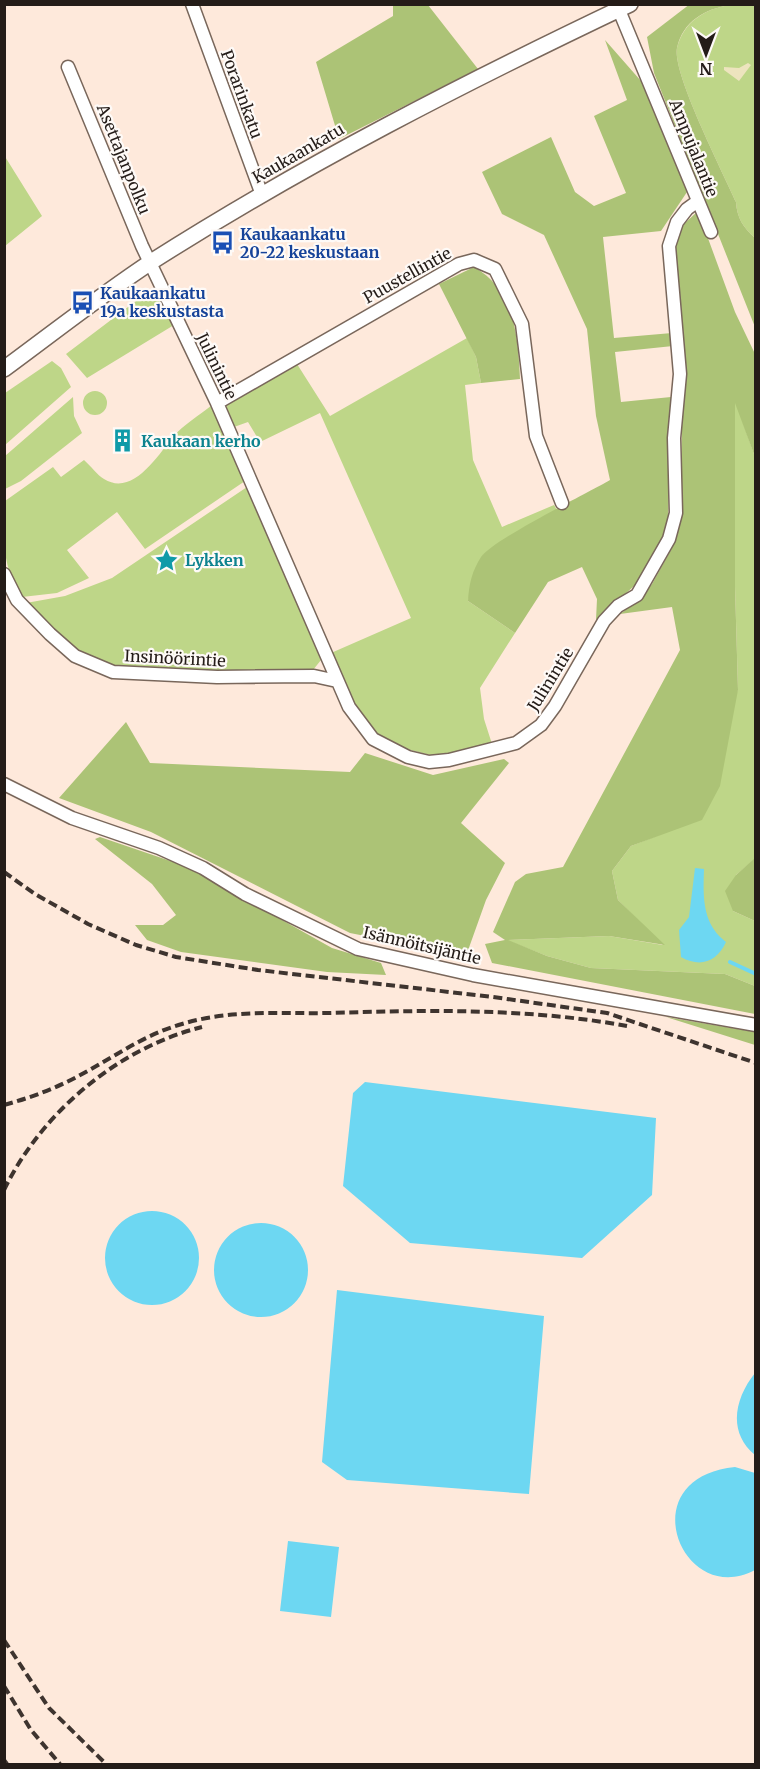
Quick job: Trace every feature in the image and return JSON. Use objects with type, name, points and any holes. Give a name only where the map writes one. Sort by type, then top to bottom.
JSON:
[{"type":"street","name":"Porarinkatu","points":[[192,4],[262,195]]},
{"type":"street","name":"Kaukaankatu","points":[[4,369],[150,263],[262,195],[398,118],[625,7]]},
{"type":"street","name":"Ampujalantie","points":[[625,7],[711,232]]},
{"type":"street","name":"Asettajanpolku","points":[[68,67],[150,263]]},
{"type":"street","name":"Julinintie","points":[[150,263],[217,403],[349,707],[373,739],[408,757],[429,762],[460,758],[516,743],[541,725],[555,706],[604,621],[618,606],[637,595],[669,539],[676,513],[674,438],[680,374],[669,246],[677,222],[687,209],[699,201]]},
{"type":"street","name":"Puustellintie","points":[[217,403],[459,264],[474,260],[495,269],[522,324],[536,436],[562,502]]},
{"type":"street","name":"Insinöörintie","points":[[4,574],[17,600],[50,634],[75,656],[113,672],[217,677],[314,676],[337,681]]},
{"type":"street","points":[[314,676],[327,658]]},
{"type":"street","name":"Isännöitsijäntie","points":[[4,784],[72,818],[159,848],[203,868],[245,894],[358,949],[473,975],[756,1025]]},
{"type":"green space","points":[[690,4],[730,5],[704,13],[684,30],[677,48],[678,61],[690,100],[736,202],[739,218],[755,238],[755,327],[654,73],[647,37]]},
{"type":"green space","points":[[393,5],[428,5],[478,69],[339,139],[316,62],[393,16]]},
{"type":"green space","points":[[730,5],[755,5],[755,238],[739,218],[736,202],[690,100],[678,61],[677,48],[690,24],[704,13]]},
{"type":"green space","points":[[605,40],[641,81],[687,192],[661,231],[603,237],[614,338],[672,333],[673,346],[615,352],[621,402],[671,397],[668,523],[661,546],[643,578],[596,620],[597,599],[582,567],[548,582],[515,633],[468,601],[475,567],[481,557],[521,528],[610,480],[596,416],[587,329],[544,235],[502,214],[482,172],[551,137],[575,192],[594,206],[626,193],[594,116],[627,100]]},
{"type":"green space","points":[[4,155],[42,216],[5,246],[4,246]]},
{"type":"green space","points":[[698,211],[735,312],[756,356],[755,457],[735,403],[735,586],[738,690],[720,786],[702,820],[631,846],[612,871],[618,900],[665,945],[609,936],[508,940],[547,956],[591,968],[725,974],[755,986],[755,1014],[492,963],[485,944],[505,940],[493,932],[515,882],[526,874],[563,867],[680,650],[672,607],[620,614],[639,600],[652,584],[672,548],[680,514],[684,339],[673,246],[684,224]]},
{"type":"green space","points":[[474,267],[488,277],[506,301],[512,316],[518,347],[520,379],[481,383],[476,357],[439,284]]},
{"type":"green space","points":[[159,292],[174,325],[87,378],[66,354],[140,298]]},
{"type":"green space","points":[[467,338],[476,357],[481,383],[465,385],[473,460],[502,527],[554,505],[557,510],[483,555],[468,601],[515,633],[480,688],[484,719],[492,744],[435,756],[394,746],[361,722],[331,653],[411,618],[320,413],[260,442],[248,422],[234,427],[226,408],[228,402],[297,364],[330,416]]},
{"type":"green space","points":[[52,361],[61,368],[71,387],[5,445],[5,393]]},
{"type":"green space","points":[[95,391],[104,394],[107,403],[104,412],[95,415],[86,412],[83,403],[86,394]]},
{"type":"green space","points":[[73,397],[74,416],[82,433],[21,481],[5,489],[5,456]]},
{"type":"green space","points":[[735,400],[755,457],[756,858],[736,875],[733,911],[755,921],[755,986],[725,974],[591,968],[547,956],[506,940],[609,936],[663,945],[618,900],[612,871],[631,846],[659,835],[738,690],[735,586]]},
{"type":"green space","points":[[212,405],[245,481],[145,549],[117,512],[67,550],[89,578],[57,593],[22,597],[7,564],[3,526],[5,501],[53,467],[61,477],[84,460],[104,479],[115,483],[125,483],[144,472],[177,433]]},
{"type":"green space","points":[[247,487],[321,660],[313,670],[193,671],[102,665],[85,656],[26,603],[65,596],[112,578]]},
{"type":"green space","points":[[126,722],[150,763],[350,772],[365,753],[433,775],[504,759],[509,763],[461,823],[505,863],[486,900],[466,956],[350,933],[151,832],[59,798]]},
{"type":"green space","points":[[100,837],[188,867],[332,948],[381,963],[386,975],[327,972],[181,952],[147,940],[135,925],[163,925],[176,915],[152,884],[95,839]]},
{"type":"green space","points":[[755,858],[755,921],[733,911],[725,891],[736,875]]},
{"type":"green space","points":[[666,1017],[755,1032],[755,1045]]},
{"type":"sand","points":[[748,63],[751,65],[739,81],[724,70],[724,67],[739,68]]},
{"type":"water","points":[[695,868],[704,869],[704,900],[708,918],[718,935],[726,942],[713,958],[701,962],[681,957],[679,930],[689,917]]},
{"type":"water","points":[[365,1082],[656,1118],[652,1195],[582,1258],[410,1243],[343,1186],[353,1093]]},
{"type":"water","points":[[152,1211],[170,1214],[185,1225],[196,1240],[199,1258],[196,1276],[185,1291],[170,1302],[152,1305],[134,1302],[119,1291],[108,1276],[105,1258],[108,1240],[119,1225],[134,1214]]},
{"type":"water","points":[[261,1223],[279,1227],[294,1237],[304,1252],[308,1270],[304,1288],[294,1303],[279,1313],[261,1317],[243,1313],[228,1303],[218,1288],[214,1270],[218,1252],[228,1237],[243,1227]]},
{"type":"water","points":[[337,1290],[544,1316],[529,1494],[347,1480],[322,1462]]},
{"type":"water","points":[[755,1373],[755,1455],[740,1436],[737,1415],[743,1393]]},
{"type":"water","points":[[735,1467],[755,1473],[755,1570],[729,1577],[706,1572],[689,1557],[678,1537],[675,1515],[683,1493],[702,1476]]},
{"type":"water","points":[[288,1541],[339,1547],[331,1617],[280,1611]]},
{"type":"waterway","points":[[730,962],[756,974]]},
{"type":"railway","points":[[4,872],[35,894],[88,924],[136,945],[176,957],[258,970],[493,997],[607,1013],[756,1063]]},
{"type":"railway","points":[[4,1105],[65,1083],[156,1033],[200,1019],[219,1016],[256,1013],[479,1012],[553,1016],[627,1026]]},
{"type":"railway","points":[[4,1190],[20,1161],[39,1135],[86,1087],[112,1067],[141,1050],[202,1027]]},
{"type":"railway","points":[[4,1640],[49,1708],[106,1764]]},
{"type":"railway","points":[[4,1686],[31,1730],[60,1764]]},
{"type":"railway","points":[[4,1760],[7,1764]]},
{"type":"place","name":"Kaukaankatu 20-22 keskustaan","points":[[222,243]]},
{"type":"place","name":"Kaukaankatu 19a keskustasta","points":[[82,302]]},
{"type":"place","name":"Kaukaan kerho","points":[[123,441]]},
{"type":"place","name":"Lykken","points":[[167,560]]}]
